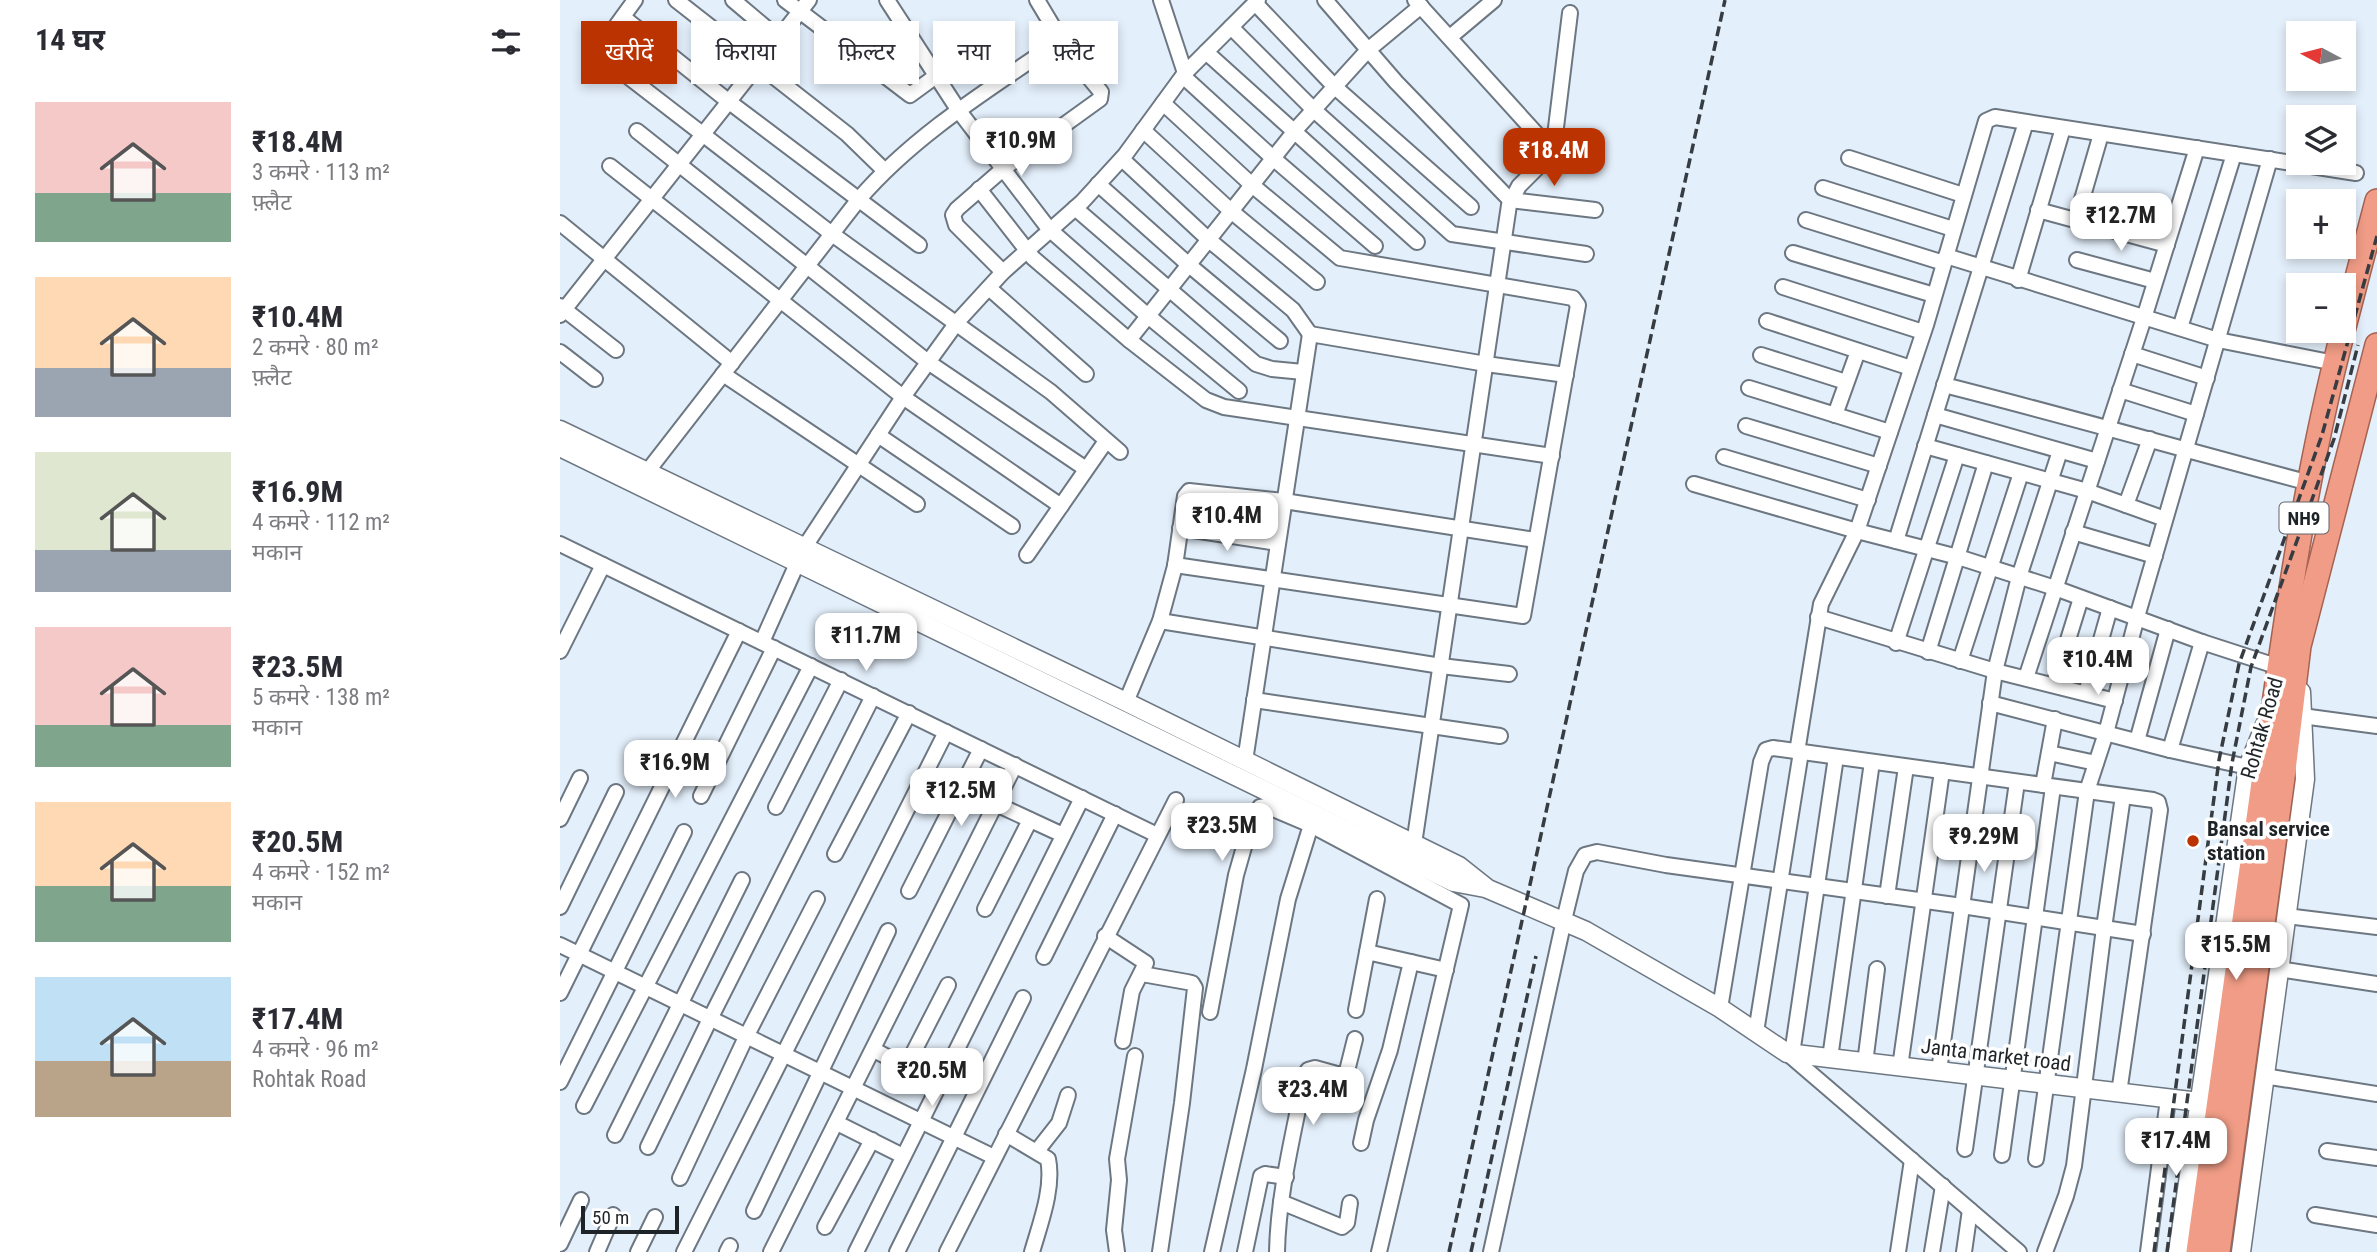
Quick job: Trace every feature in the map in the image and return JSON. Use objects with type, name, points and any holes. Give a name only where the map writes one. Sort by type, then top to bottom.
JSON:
[{"type":"highway","name":"Rohtak Road","points":[[2356,281],[2377,201]]},
{"type":"highway","name":"Rohtak Road","points":[[2266,768],[2272,707],[2310,483],[2340,343]]},
{"type":"highway","name":"Rohtak Road","points":[[2299,646],[2377,345]]},
{"type":"highway","name":"NH9","points":[[2198,1252],[2266,768],[2299,646]]},
{"type":"highway","name":"NH9","points":[[2218,1252],[2266,768]]},
{"type":"street","points":[[635,0],[603,44],[601,54],[832,234],[1051,392],[1120,453]]},
{"type":"street","points":[[676,0],[702,21]]},
{"type":"street","points":[[733,0],[758,21]]},
{"type":"street","points":[[785,0],[805,6],[910,95],[933,78]]},
{"type":"street","points":[[887,0],[933,71]]},
{"type":"street","points":[[1037,0],[1050,21]]},
{"type":"street","points":[[1161,0],[1184,74],[1273,158],[1375,246]]},
{"type":"street","points":[[1325,0],[1396,82],[1510,200],[1595,210]]},
{"type":"street","points":[[1450,37],[1494,0]]},
{"type":"street","points":[[701,796],[768,645],[802,556],[903,397],[955,324],[1003,272],[1075,208],[1122,159],[1184,74],[1257,2],[1335,87],[1471,207]]},
{"type":"street","points":[[1129,340],[1293,132],[1368,50],[1418,3],[1553,152]]},
{"type":"street","points":[[793,21],[805,6]]},
{"type":"street","points":[[1414,844],[1510,200],[1519,186],[1553,152],[1570,13]]},
{"type":"street","points":[[623,17],[728,101],[919,245]]},
{"type":"street","points":[[1231,27],[1314,110],[1447,231],[1458,236],[1586,254]]},
{"type":"street","points":[[1206,52],[1417,242]]},
{"type":"street","points":[[647,472],[884,170],[959,111],[1029,63]]},
{"type":"street","points":[[616,350],[562,310],[742,84]]},
{"type":"street","points":[[782,84],[847,134],[884,170]]},
{"type":"street","points":[[941,84],[1049,229],[1239,391]]},
{"type":"street","points":[[1003,272],[953,221],[953,215],[1003,169],[1100,99],[1101,92],[1094,84]]},
{"type":"street","points":[[1163,103],[1252,185],[1340,258],[1573,298],[1577,301],[1578,310],[1523,616],[1175,565]]},
{"type":"street","points":[[1756,1032],[1821,604],[1857,531],[1868,500],[1923,332],[1986,121],[1995,117],[2286,162]]},
{"type":"street","points":[[1896,541],[2026,122]]},
{"type":"street","points":[[2018,280],[2063,128]]},
{"type":"street","points":[[1143,130],[1231,211],[1317,282]]},
{"type":"street","points":[[637,131],[928,362],[1086,469]]},
{"type":"street","points":[[2076,220],[2101,134]]},
{"type":"street","points":[[2026,678],[2197,148]]},
{"type":"street","points":[[2180,328],[2234,154]]},
{"type":"street","points":[[1849,158],[1964,195]]},
{"type":"street","points":[[1122,159],[1209,240],[1293,310],[1310,334],[1486,365],[1566,375]]},
{"type":"street","points":[[2036,1158],[2087,791],[2106,733],[2270,159]]},
{"type":"street","points":[[610,166],[903,397],[1061,506]]},
{"type":"street","points":[[1098,184],[1280,341]]},
{"type":"street","points":[[1823,188],[1953,229]]},
{"type":"street","points":[[979,189],[1026,251],[1129,340],[1206,400],[1224,407],[1552,456]]},
{"type":"street","points":[[1075,208],[1256,364],[1272,369],[1303,372]]},
{"type":"street","points":[[2038,210],[2167,245]]},
{"type":"street","points":[[1806,220],[1980,268],[2218,340],[2335,363]]},
{"type":"street","points":[[560,223],[605,258],[728,369],[916,504]]},
{"type":"street","points":[[1793,253],[1934,295]]},
{"type":"street","points":[[2077,260],[2155,281]]},
{"type":"street","points":[[1783,287],[1923,332]]},
{"type":"street","points":[[989,288],[1086,374]]},
{"type":"street","points":[[1768,321],[1911,368]]},
{"type":"street","points":[[1245,761],[1310,334]]},
{"type":"street","points":[[1835,415],[1858,351]]},
{"type":"street","points":[[560,352],[595,379]]},
{"type":"street","points":[[2132,354],[2207,379]]},
{"type":"street","points":[[1761,355],[1846,382]]},
{"type":"street","points":[[1944,385],[2108,426],[2310,483]]},
{"type":"street","points":[[1749,388],[1890,432]]},
{"type":"street","points":[[2120,390],[2196,414]]},
{"type":"street","points":[[1935,415],[2097,461]]},
{"type":"street","points":[[1746,426],[1879,466]]},
{"type":"street","points":[[560,430],[647,472],[802,556],[1453,882],[1488,889]]},
{"type":"street","points":[[878,435],[1012,526]]},
{"type":"street","points":[[2126,505],[2150,439]]},
{"type":"street","points":[[1027,555],[1106,441]]},
{"type":"street","points":[[1925,446],[2087,491],[2165,519]]},
{"type":"street","points":[[560,447],[1126,702],[1459,866],[1488,889],[1564,920],[1720,1008],[1790,1053],[2020,1252]]},
{"type":"street","points":[[1939,1071],[1995,671],[2019,577],[2060,451]]},
{"type":"street","points":[[1896,643],[1957,455]]},
{"type":"street","points":[[1724,457],[1868,500]]},
{"type":"street","points":[[1928,652],[1986,463]]},
{"type":"street","points":[[1960,661],[2021,473]]},
{"type":"street","points":[[1694,484],[1958,557],[2055,588],[2279,667]]},
{"type":"street","points":[[1126,702],[1160,621],[1175,565],[1185,496],[1189,491],[1284,501],[1535,540]]},
{"type":"street","points":[[1181,528],[1278,543]]},
{"type":"street","points":[[2073,532],[2155,556]]},
{"type":"street","points":[[562,550],[603,565],[1157,835]]},
{"type":"street","points":[[560,651],[603,565]]},
{"type":"street","points":[[2054,685],[2081,597]]},
{"type":"street","points":[[2085,693],[2110,608]]},
{"type":"street","points":[[1818,617],[1896,643],[2115,701]]},
{"type":"street","points":[[1160,621],[1441,666],[1509,674]]},
{"type":"street","points":[[2137,741],[2168,629]]},
{"type":"street","points":[[560,993],[739,631]]},
{"type":"street","points":[[2170,750],[2202,642]]},
{"type":"street","name":"Rohtak Road","points":[[2241,1252],[2305,779],[2299,646]]},
{"type":"street","points":[[584,1106],[811,666]]},
{"type":"street","points":[[776,807],[841,680]]},
{"type":"street","points":[[648,1147],[873,696]]},
{"type":"street","points":[[1254,700],[1500,736]]},
{"type":"street","points":[[1990,703],[2170,750],[2266,768]]},
{"type":"street","points":[[835,855],[909,713]]},
{"type":"street","points":[[2302,716],[2377,726]]},
{"type":"street","points":[[2002,1154],[2034,917],[2049,753],[2055,719]]},
{"type":"street","points":[[684,1252],[946,732]]},
{"type":"street","points":[[1720,1008],[1762,755],[1766,750],[1773,748],[2153,800],[2160,806],[2119,1093]]},
{"type":"street","points":[[909,891],[981,749]]},
{"type":"street","points":[[2049,753],[2096,762]]},
{"type":"street","points":[[1790,1053],[1836,757]]},
{"type":"street","points":[[1830,1058],[1872,762]]},
{"type":"street","points":[[771,1252],[1015,765]]},
{"type":"street","points":[[1887,896],[1906,767]]},
{"type":"street","name":"Rohtak Road","points":[[2178,1252],[2199,1102],[2266,768]]},
{"type":"street","points":[[1900,1067],[1942,771]]},
{"type":"street","points":[[560,819],[580,778]]},
{"type":"street","points":[[1965,1150],[2017,782]]},
{"type":"street","points":[[560,907],[616,792]]},
{"type":"street","points":[[2045,1252],[2071,1179],[2123,796]]},
{"type":"street","points":[[856,1252],[1082,798]]},
{"type":"street","points":[[947,1252],[1176,800]]},
{"type":"street","points":[[996,804],[1063,835]]},
{"type":"street","points":[[1210,1012],[1237,875],[1244,847],[1260,807],[1266,806],[1311,825],[1461,905],[1379,1252]]},
{"type":"street","points":[[1044,957],[1115,814]]},
{"type":"street","points":[[985,909],[1030,820]]},
{"type":"street","points":[[1212,1252],[1254,1069],[1288,899],[1311,825]]},
{"type":"street","points":[[560,1082],[684,832]]},
{"type":"street","points":[[1491,1252],[1564,920],[1576,872],[1585,855],[1597,852],[1742,876],[2143,934]]},
{"type":"street","points":[[615,1135],[742,880]]},
{"type":"street","points":[[680,1178],[746,1037],[817,899]]},
{"type":"street","points":[[1356,1010],[1377,900]]},
{"type":"street","points":[[2286,916],[2377,927]]},
{"type":"street","points":[[754,1211],[822,1074],[888,931]]},
{"type":"street","points":[[1105,936],[1146,963],[1130,999],[1123,1041]]},
{"type":"street","points":[[560,945],[994,1157]]},
{"type":"street","points":[[1367,952],[1446,970]]},
{"type":"street","points":[[1361,1143],[1390,1050],[1411,962]]},
{"type":"street","points":[[1865,1062],[1877,969]]},
{"type":"street","points":[[2279,969],[2377,984]]},
{"type":"street","points":[[1142,974],[1192,983],[1195,988],[1182,1103],[1160,1252]]},
{"type":"street","points":[[906,1067],[948,985]]},
{"type":"street","points":[[897,1252],[1023,998]]},
{"type":"street","points":[[1276,1252],[1281,1202],[1305,1075],[1307,1070],[1315,1068],[1344,1076],[1355,1039]]},
{"type":"street","points":[[874,1050],[939,1084]]},
{"type":"street","name":"Janta market road","points":[[1790,1053],[2199,1102]]},
{"type":"street","points":[[1117,1252],[1114,1230],[1119,1180],[1117,1159],[1135,1056]]},
{"type":"street","points":[[2264,1076],[2377,1094]]},
{"type":"street","points":[[1037,1151],[1059,1123],[1068,1095]]},
{"type":"street","points":[[2148,1252],[2168,1098]]},
{"type":"street","points":[[837,1123],[903,1156]]},
{"type":"street","points":[[1006,1134],[1048,1158],[1049,1173],[1032,1252]]},
{"type":"street","points":[[825,1227],[872,1140]]},
{"type":"street","points":[[2327,1151],[2377,1158]]},
{"type":"street","points":[[1898,1252],[1912,1160]]},
{"type":"street","points":[[1245,1252],[1261,1176],[1265,1174],[1286,1177]]},
{"type":"street","points":[[1932,1252],[1942,1186]]},
{"type":"street","points":[[560,1244],[581,1200]]},
{"type":"street","points":[[1281,1202],[1342,1227],[1347,1223],[1350,1203]]},
{"type":"street","points":[[1964,1252],[1970,1210]]},
{"type":"street","points":[[597,1252],[613,1215]]},
{"type":"street","points":[[2315,1215],[2377,1225]]},
{"type":"street","points":[[638,1252],[655,1217]]},
{"type":"railway","points":[[1449,1252],[1725,0]]},
{"type":"railway","points":[[2154,1252],[2219,760],[2239,664],[2322,435],[2377,236]]},
{"type":"railway","points":[[2167,1252],[2232,763],[2251,667],[2334,439],[2358,345]]},
{"type":"railway","points":[[1471,1252],[1536,956]]},
{"type":"place","name":"Bansal service station","points":[[2193,841]]}]
